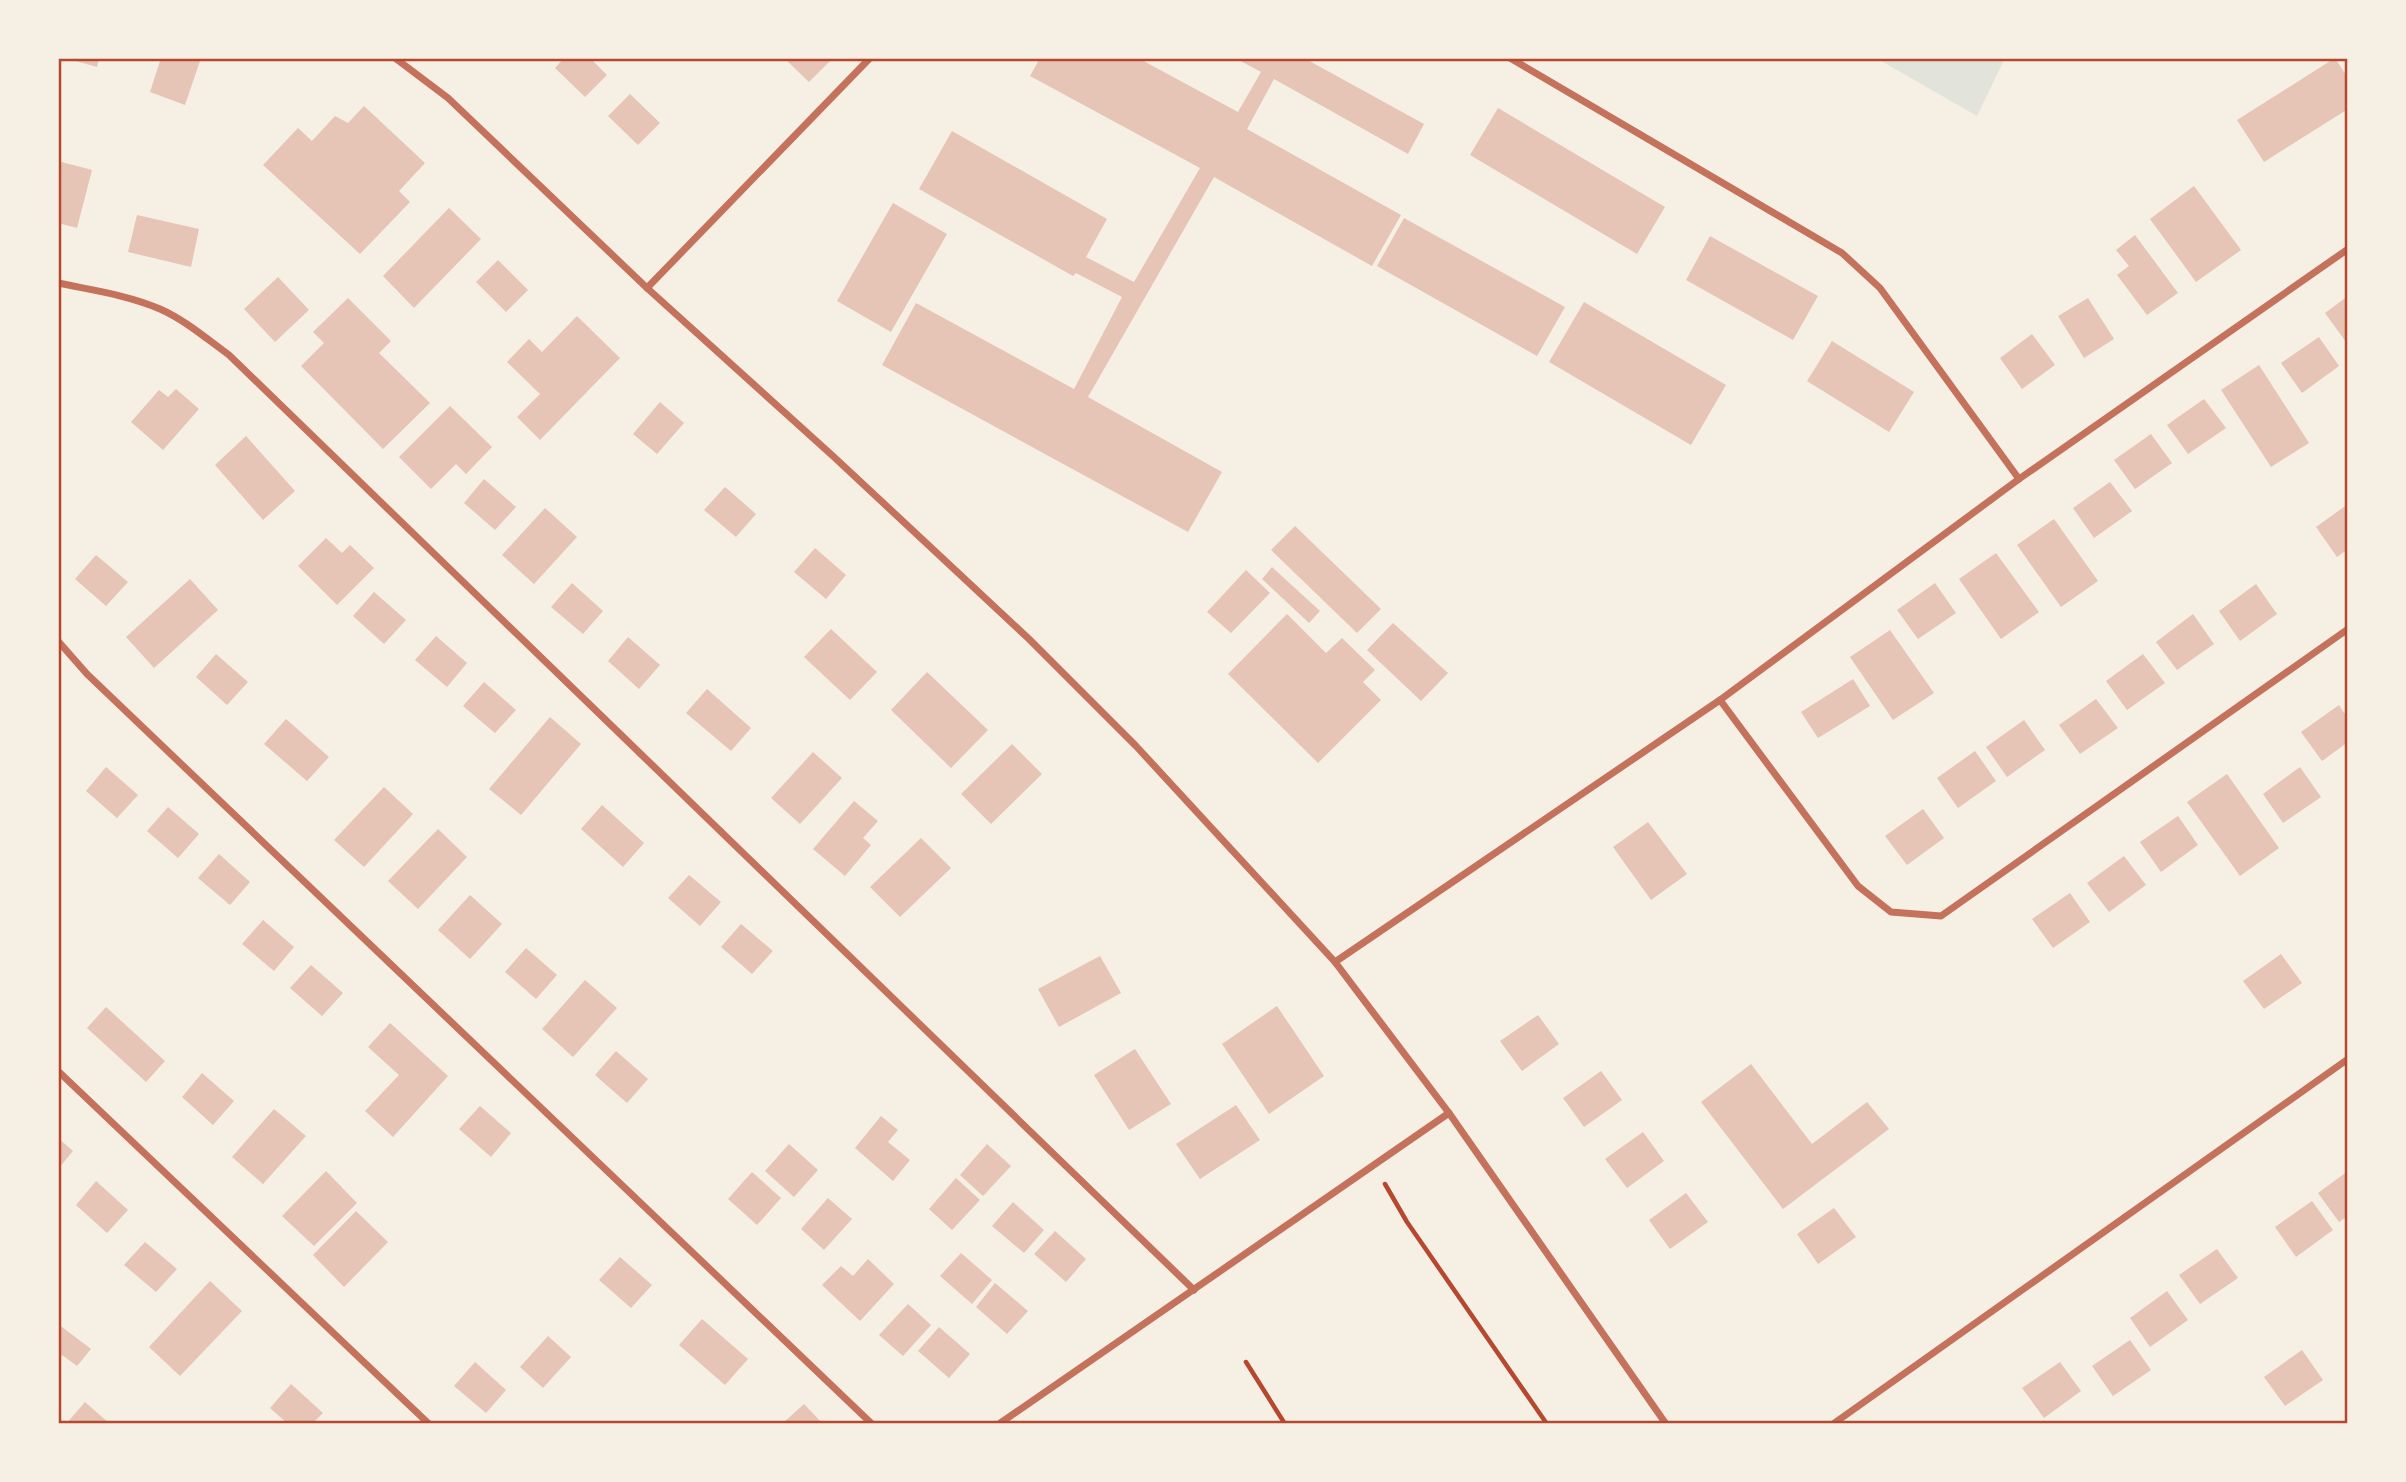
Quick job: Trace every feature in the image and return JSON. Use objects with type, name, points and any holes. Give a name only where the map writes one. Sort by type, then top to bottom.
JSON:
[{"type":"street","points":[[395,58],[448,98],[647,288],[1029,639],[1136,746],[1335,962],[1449,1113],[1666,1424]]},
{"type":"street","points":[[647,288],[870,58]]},
{"type":"street","points":[[1510,58],[1843,253],[1881,288],[2019,480]]},
{"type":"street","points":[[1335,962],[1720,700],[2019,480],[2348,249]]},
{"type":"street","points":[[58,283],[137,301],[161,310],[185,323],[229,355],[1194,1290]]},
{"type":"street","points":[[1720,700],[1858,887],[1891,912],[1941,916],[2348,629]]},
{"type":"street","points":[[58,641],[97,684],[872,1424]]},
{"type":"street","points":[[1833,1424],[2348,1059]]},
{"type":"street","points":[[58,1071],[429,1424]]},
{"type":"street","points":[[999,1424],[1449,1113]]},
{"type":"path","points":[[1374,1165],[1407,1222],[1547,1424]]},
{"type":"path","points":[[1246,1362],[1284,1424]]},
{"type":"shaded area","points":[[1876,58],[2005,58],[1977,116]]},
{"type":"building","points":[[65,58],[99,58],[97,67]]},
{"type":"building","points":[[161,58],[201,58],[185,105],[150,92]]},
{"type":"building","points":[[564,58],[590,58],[607,75],[585,97],[555,68]]},
{"type":"building","points":[[784,58],[833,58],[809,82]]},
{"type":"building","points":[[1040,58],[1138,58],[1238,112],[1261,72],[1235,58],[1304,58],[1424,124],[1408,154],[1274,79],[1247,129],[1401,215],[1372,266],[1214,177],[1088,397],[1222,472],[1188,532],[882,365],[916,303],[1074,389],[1122,297],[1076,273],[1073,276],[919,189],[952,131],[1107,219],[1086,257],[1134,282],[1200,168],[1030,76]]},
{"type":"building","points":[[2335,58],[2348,78],[2348,109],[2264,162],[2237,120]]},
{"type":"building","points":[[630,94],[660,123],[638,145],[608,116]]},
{"type":"building","points":[[364,106],[425,163],[399,191],[410,202],[360,254],[263,165],[298,128],[312,141],[335,116],[348,123]]},
{"type":"building","points":[[1498,108],[1665,207],[1637,254],[1470,155]]},
{"type":"building","points":[[58,161],[92,170],[77,228],[58,223]]},
{"type":"building","points":[[2194,186],[2241,250],[2196,282],[2150,219]]},
{"type":"building","points":[[893,203],[947,234],[891,332],[837,301]]},
{"type":"building","points":[[449,208],[481,239],[414,308],[383,276]]},
{"type":"building","points":[[137,215],[199,229],[191,267],[128,252]]},
{"type":"building","points":[[1404,218],[1565,307],[1537,356],[1377,266]]},
{"type":"building","points":[[2135,235],[2178,293],[2147,315],[2117,275],[2129,266],[2116,250]]},
{"type":"building","points":[[1710,236],[1818,296],[1793,340],[1686,280]]},
{"type":"building","points":[[498,260],[528,290],[506,312],[476,282]]},
{"type":"building","points":[[278,277],[309,310],[275,342],[244,309]]},
{"type":"building","points":[[2348,296],[2348,340],[2346,342],[2325,313]]},
{"type":"building","points":[[348,298],[391,341],[379,353],[430,403],[383,449],[301,366],[324,343],[313,332]]},
{"type":"building","points":[[2088,298],[2114,339],[2084,358],[2058,316]]},
{"type":"building","points":[[1584,302],[1726,385],[1691,445],[1549,362]]},
{"type":"building","points":[[577,316],[620,358],[540,440],[517,417],[540,394],[507,362],[529,339],[542,352]]},
{"type":"building","points":[[2032,334],[2055,365],[2022,389],[2000,358]]},
{"type":"building","points":[[2319,337],[2339,366],[2302,393],[2281,363]]},
{"type":"building","points":[[1832,341],[1914,392],[1889,432],[1807,381]]},
{"type":"building","points":[[2259,365],[2309,443],[2271,467],[2221,390]]},
{"type":"building","points":[[176,389],[199,409],[163,450],[131,422],[159,390],[168,397]]},
{"type":"building","points":[[2204,399],[2226,428],[2188,454],[2167,425]]},
{"type":"building","points":[[660,402],[684,423],[657,454],[633,434]]},
{"type":"building","points":[[450,406],[492,447],[466,474],[456,464],[431,489],[399,457]]},
{"type":"building","points":[[2151,434],[2172,463],[2135,489],[2114,460]]},
{"type":"building","points":[[246,436],[295,491],[263,520],[215,465]]},
{"type":"building","points":[[484,479],[516,507],[495,530],[464,503]]},
{"type":"building","points":[[2110,482],[2132,511],[2094,538],[2073,508]]},
{"type":"building","points":[[725,487],[756,514],[736,537],[704,510]]},
{"type":"building","points":[[2348,504],[2348,549],[2337,557],[2316,527]]},
{"type":"building","points":[[545,508],[577,537],[534,584],[502,555]]},
{"type":"building","points":[[2054,519],[2098,581],[2061,607],[2017,545]]},
{"type":"building","points":[[1295,526],[1381,609],[1357,633],[1271,550]]},
{"type":"building","points":[[326,538],[342,553],[350,545],[374,568],[337,605],[298,566]]},
{"type":"building","points":[[815,548],[846,575],[826,599],[794,572]]},
{"type":"building","points":[[1996,553],[2039,612],[2001,639],[1959,579]]},
{"type":"building","points":[[96,555],[128,582],[106,606],[75,579]]},
{"type":"building","points":[[1272,567],[1320,611],[1309,623],[1262,579]]},
{"type":"building","points":[[1246,570],[1270,593],[1231,633],[1207,612]]},
{"type":"building","points":[[190,579],[218,610],[154,668],[126,637]]},
{"type":"building","points":[[572,583],[603,611],[583,634],[551,607]]},
{"type":"building","points":[[1935,583],[1956,613],[1918,639],[1897,610]]},
{"type":"building","points":[[2256,584],[2277,614],[2240,641],[2219,611]]},
{"type":"building","points":[[374,592],[406,620],[384,644],[353,616]]},
{"type":"building","points":[[1287,614],[1326,653],[1342,638],[1375,670],[1363,682],[1381,700],[1318,763],[1228,674]]},
{"type":"building","points":[[2193,614],[2214,644],[2177,670],[2156,642]]},
{"type":"building","points":[[1393,623],[1448,673],[1421,701],[1367,650]]},
{"type":"building","points":[[831,629],[877,672],[850,700],[804,657]]},
{"type":"building","points":[[1890,630],[1934,693],[1893,720],[1850,657]]},
{"type":"building","points":[[436,636],[467,663],[447,687],[415,660]]},
{"type":"building","points":[[628,637],[660,665],[639,689],[608,661]]},
{"type":"building","points":[[216,654],[248,682],[227,705],[196,677]]},
{"type":"building","points":[[2143,654],[2165,683],[2127,710],[2106,681]]},
{"type":"building","points":[[927,672],[988,730],[951,768],[891,710]]},
{"type":"building","points":[[1853,679],[1870,706],[1818,738],[1801,712]]},
{"type":"building","points":[[484,682],[516,710],[495,733],[463,706]]},
{"type":"building","points":[[707,689],[751,728],[731,751],[686,713]]},
{"type":"building","points":[[2096,699],[2118,728],[2080,754],[2059,725]]},
{"type":"building","points":[[2339,705],[2348,719],[2348,742],[2322,761],[2301,732]]},
{"type":"building","points":[[550,717],[581,744],[521,815],[489,789]]},
{"type":"building","points":[[286,719],[329,757],[307,781],[264,744]]},
{"type":"building","points":[[2024,720],[2045,750],[2007,777],[1986,747]]},
{"type":"building","points":[[1012,744],[1042,774],[991,824],[961,794]]},
{"type":"building","points":[[1975,751],[1996,781],[1958,808],[1937,778]]},
{"type":"building","points":[[813,752],[842,778],[800,824],[771,798]]},
{"type":"building","points":[[106,767],[138,795],[117,818],[86,791]]},
{"type":"building","points":[[2300,767],[2321,797],[2283,823],[2263,794]]},
{"type":"building","points":[[2227,774],[2279,848],[2240,876],[2187,802]]},
{"type":"building","points":[[384,787],[413,814],[364,867],[334,840]]},
{"type":"building","points":[[854,801],[878,821],[863,838],[871,845],[845,876],[813,849]]},
{"type":"building","points":[[602,805],[644,843],[623,867],[581,829]]},
{"type":"building","points":[[168,807],[199,834],[178,858],[147,831]]},
{"type":"building","points":[[1923,809],[1944,838],[1907,865],[1885,836]]},
{"type":"building","points":[[2178,816],[2198,845],[2161,872],[2140,842]]},
{"type":"building","points":[[1648,822],[1687,874],[1651,900],[1613,847]]},
{"type":"building","points":[[438,829],[467,857],[418,909],[388,881]]},
{"type":"building","points":[[921,838],[951,868],[900,917],[870,887]]},
{"type":"building","points":[[219,854],[250,882],[230,905],[198,878]]},
{"type":"building","points":[[2124,856],[2146,885],[2109,912],[2087,883]]},
{"type":"building","points":[[689,875],[721,902],[700,926],[668,898]]},
{"type":"building","points":[[2070,893],[2090,922],[2053,948],[2032,919]]},
{"type":"building","points":[[470,895],[502,924],[470,959],[438,930]]},
{"type":"building","points":[[263,920],[294,947],[274,971],[242,944]]},
{"type":"building","points":[[741,924],[773,951],[752,974],[721,947]]},
{"type":"building","points":[[526,948],[557,975],[536,999],[505,972]]},
{"type":"building","points":[[2281,954],[2302,983],[2264,1009],[2243,981]]},
{"type":"building","points":[[1100,956],[1121,993],[1059,1027],[1038,989]]},
{"type":"building","points":[[311,965],[343,993],[322,1016],[290,988]]},
{"type":"building","points":[[585,980],[617,1008],[573,1057],[542,1029]]},
{"type":"building","points":[[1277,1006],[1324,1076],[1269,1114],[1222,1044]]},
{"type":"building","points":[[106,1007],[165,1061],[146,1082],[87,1028]]},
{"type":"building","points":[[1538,1015],[1559,1044],[1522,1071],[1500,1041]]},
{"type":"building","points":[[390,1023],[448,1076],[393,1137],[365,1111],[399,1075],[368,1047]]},
{"type":"building","points":[[1135,1049],[1171,1104],[1129,1130],[1094,1075]]},
{"type":"building","points":[[616,1051],[648,1079],[627,1103],[595,1075]]},
{"type":"building","points":[[1751,1064],[1812,1144],[1867,1102],[1889,1129],[1783,1209],[1701,1102]]},
{"type":"building","points":[[1601,1071],[1622,1100],[1584,1127],[1563,1098]]},
{"type":"building","points":[[202,1073],[234,1101],[213,1125],[182,1097]]},
{"type":"building","points":[[1236,1105],[1260,1140],[1200,1179],[1176,1144]]},
{"type":"building","points":[[480,1106],[511,1133],[491,1157],[459,1129]]},
{"type":"building","points":[[274,1109],[306,1136],[263,1184],[232,1157]]},
{"type":"building","points":[[881,1116],[898,1130],[888,1142],[910,1160],[893,1181],[855,1148]]},
{"type":"building","points":[[1643,1132],[1664,1161],[1627,1188],[1605,1159]]},
{"type":"building","points":[[58,1138],[73,1151],[58,1169]]},
{"type":"building","points":[[789,1144],[818,1170],[794,1197],[765,1171]]},
{"type":"building","points":[[987,1144],[1011,1166],[983,1196],[960,1175]]},
{"type":"building","points":[[326,1171],[357,1203],[314,1246],[282,1216]]},
{"type":"building","points":[[2348,1171],[2348,1216],[2339,1222],[2318,1193]]},
{"type":"building","points":[[752,1172],[781,1198],[757,1225],[728,1199]]},
{"type":"building","points":[[956,1178],[980,1200],[952,1230],[929,1209]]},
{"type":"building","points":[[96,1181],[128,1210],[107,1233],[76,1205]]},
{"type":"building","points":[[1686,1193],[1708,1222],[1670,1249],[1649,1220]]},
{"type":"building","points":[[828,1198],[852,1219],[824,1250],[801,1229]]},
{"type":"building","points":[[2312,1201],[2333,1230],[2296,1257],[2275,1227]]},
{"type":"building","points":[[1013,1202],[1044,1230],[1024,1253],[992,1226]]},
{"type":"building","points":[[1834,1208],[1856,1237],[1818,1264],[1797,1234]]},
{"type":"building","points":[[356,1211],[388,1242],[344,1287],[313,1255]]},
{"type":"building","points":[[1055,1231],[1086,1259],[1066,1282],[1034,1254]]},
{"type":"building","points":[[145,1242],[177,1269],[156,1292],[124,1265]]},
{"type":"building","points":[[2217,1249],[2238,1278],[2200,1304],[2179,1275]]},
{"type":"building","points":[[961,1253],[992,1280],[972,1304],[940,1276]]},
{"type":"building","points":[[620,1257],[652,1285],[631,1308],[599,1280]]},
{"type":"building","points":[[868,1259],[894,1284],[860,1321],[822,1285],[841,1266],[853,1276]]},
{"type":"building","points":[[210,1281],[242,1311],[180,1376],[149,1347]]},
{"type":"building","points":[[995,1283],[1028,1311],[1007,1334],[976,1307]]},
{"type":"building","points":[[2167,1291],[2188,1320],[2150,1347],[2130,1318]]},
{"type":"building","points":[[908,1304],[931,1325],[903,1356],[879,1335]]},
{"type":"building","points":[[702,1319],[748,1359],[725,1385],[679,1345]]},
{"type":"building","points":[[58,1324],[91,1349],[77,1366],[62,1355],[58,1361]]},
{"type":"building","points":[[939,1327],[970,1354],[949,1378],[918,1351]]},
{"type":"building","points":[[548,1336],[571,1357],[543,1388],[520,1367]]},
{"type":"building","points":[[2130,1340],[2151,1370],[2113,1396],[2092,1366]]},
{"type":"building","points":[[2302,1350],[2323,1380],[2285,1406],[2264,1377]]},
{"type":"building","points":[[475,1362],[506,1390],[486,1413],[454,1386]]},
{"type":"building","points":[[2060,1362],[2081,1391],[2044,1418],[2022,1388]]},
{"type":"building","points":[[291,1384],[323,1413],[312,1424],[288,1424],[270,1408]]},
{"type":"building","points":[[85,1402],[110,1424],[66,1424]]},
{"type":"building","points":[[804,1404],[823,1424],[782,1424]]}]
